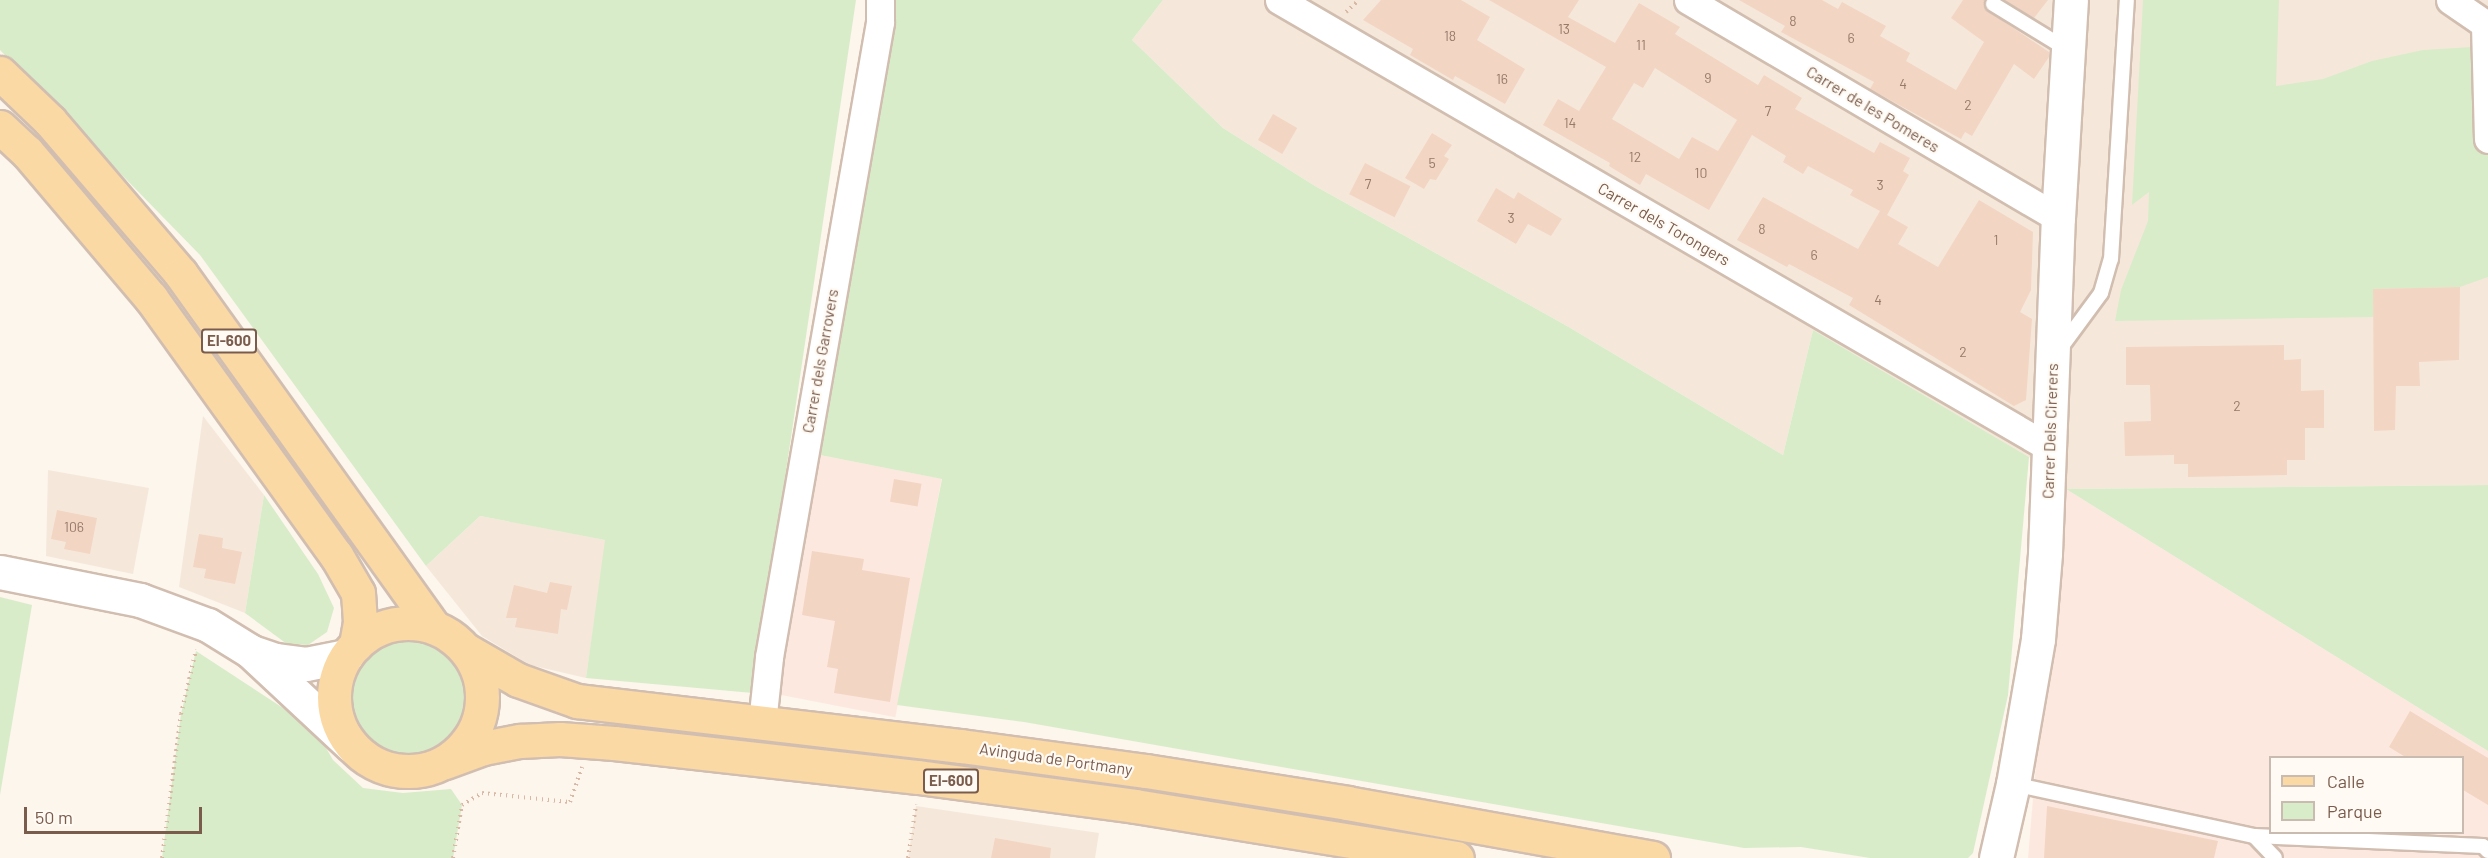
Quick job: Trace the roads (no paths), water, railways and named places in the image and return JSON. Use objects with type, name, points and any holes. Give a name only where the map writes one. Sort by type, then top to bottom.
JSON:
[{"type":"main road","name":"EI-600","points":[[0,74],[50,121],[181,274],[434,627],[457,641],[466,650],[482,683],[482,706],[470,739],[445,762]]},
{"type":"main road","name":"EI-600","points":[[0,127],[27,152],[151,298],[336,555],[358,593],[360,622],[351,650],[337,675],[334,696],[336,718],[352,746],[379,766],[401,771],[424,770],[483,748],[520,741],[590,740],[918,777],[1146,808],[1457,858]]},
{"type":"main road","name":"EI-600","points":[[351,650],[366,636],[392,625],[406,623],[434,627]]},
{"type":"main road","name":"Avinguda de Portmany","points":[[466,650],[518,680],[577,701],[1146,771],[1347,803],[1653,858]]},
{"type":"street","name":"Carrer dels Garrovers","points":[[762,723],[769,657],[880,22],[880,0]]},
{"type":"street","name":"Carrer dels Torongers","points":[[1279,0],[2050,448]]},
{"type":"street","name":"Carrer de les Pomeres","points":[[1688,0],[2058,218]]},
{"type":"street","name":"Carrer Dels Cirerers","points":[[1996,858],[2013,784],[2038,639],[2050,448],[2058,218],[2071,0]]},
{"type":"street","points":[[2450,0],[2487,25],[2488,139]]},
{"type":"street","points":[[0,572],[140,600],[203,623],[250,651],[352,746]]},
{"type":"street","points":[[250,651],[292,663],[306,664],[351,650]]},
{"type":"lane","points":[[2053,358],[2101,293],[2111,259],[2127,0]]},
{"type":"lane","points":[[1993,4],[2068,51]]},
{"type":"lane","points":[[2013,784],[2254,836],[2483,846],[2488,851]]},
{"type":"lane","points":[[2254,836],[2275,858]]}]
